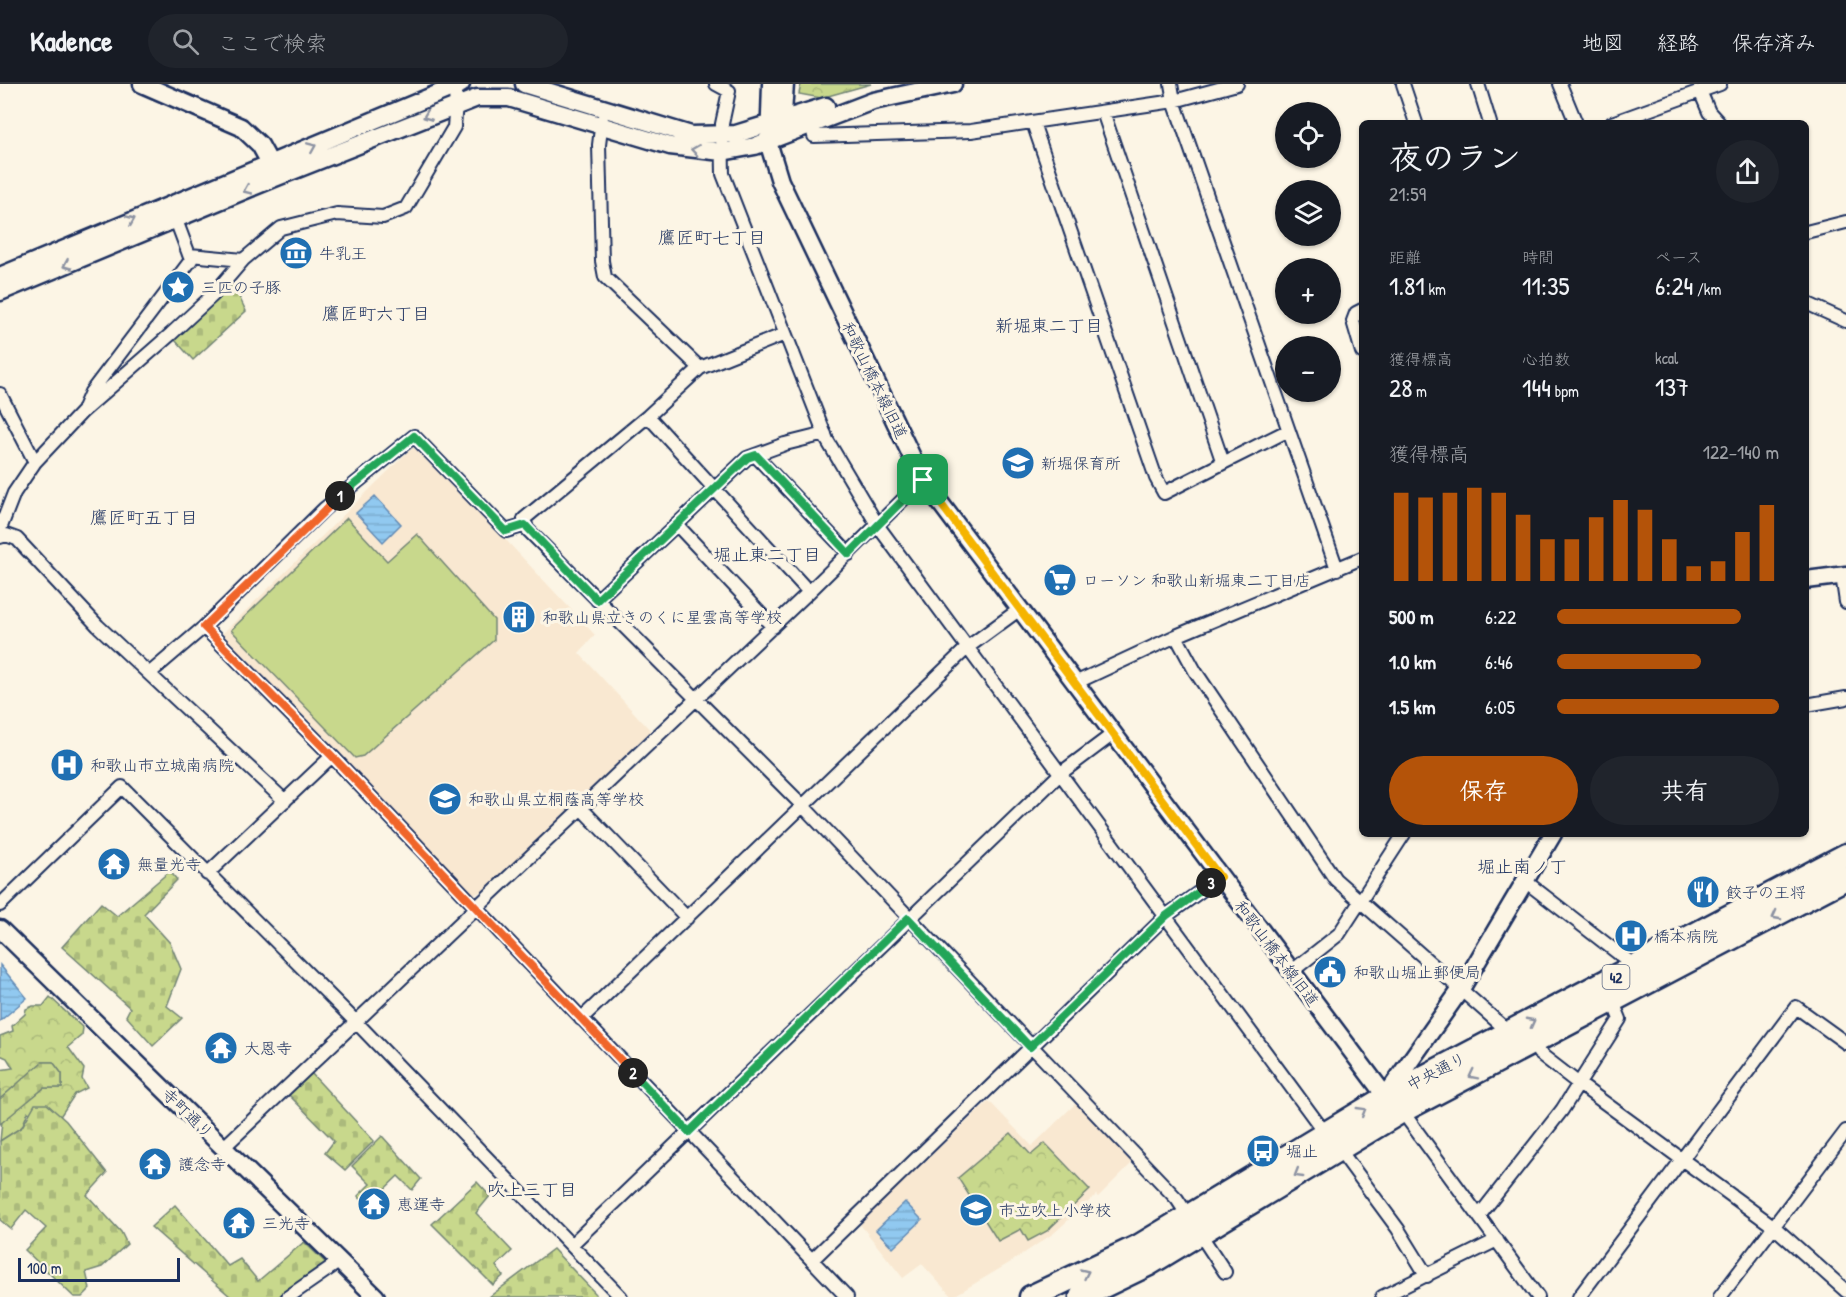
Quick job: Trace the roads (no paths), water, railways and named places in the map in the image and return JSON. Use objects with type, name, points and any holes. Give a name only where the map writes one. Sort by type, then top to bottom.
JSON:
[{"type":"highway","name":"中央通り","points":[[1087,1296],[1119,1280],[1195,1225],[1503,1037],[1846,855]]},
{"type":"highway","name":"中央通り","points":[[1394,1104],[1534,1044],[1846,878]]},
{"type":"highway","name":"中央通り","points":[[1031,1297],[1139,1246],[1195,1225]]},
{"type":"street","points":[[144,84],[241,127],[260,145],[274,170]]},
{"type":"street","points":[[525,84],[603,117]]},
{"type":"street","points":[[716,84],[729,91],[722,144],[723,174],[825,434],[878,526],[1398,1229],[1427,1276]]},
{"type":"street","points":[[775,131],[876,90],[903,84]]},
{"type":"street","points":[[0,276],[169,204],[274,170],[477,98],[509,98],[691,135],[722,144],[811,123],[873,101],[953,84]]},
{"type":"street","points":[[1171,84],[1174,101],[1336,569]]},
{"type":"street","points":[[811,123],[814,136],[971,131],[1174,101],[1237,84]]},
{"type":"street","points":[[1403,84],[1415,120]]},
{"type":"street","points":[[1478,84],[1489,120]]},
{"type":"street","points":[[1560,84],[1575,120]]},
{"type":"street","points":[[1620,120],[1720,84]]},
{"type":"street","points":[[0,292],[176,220],[274,170],[456,85],[454,127],[406,208],[383,217],[337,214],[281,228],[243,260],[213,295],[82,412],[35,462],[14,493],[0,529]]},
{"type":"street","name":"和歌山橋本線旧道","points":[[778,91],[775,131],[786,177],[827,280],[923,480],[1291,972],[1394,1104]]},
{"type":"street","points":[[1700,91],[1717,120]]},
{"type":"street","points":[[1103,112],[1223,463]]},
{"type":"street","points":[[603,117],[599,146],[602,261],[605,277],[700,368]]},
{"type":"street","points":[[1033,123],[1156,478],[1164,493],[1287,431]]},
{"type":"street","points":[[82,412],[91,392],[191,260],[169,204]]},
{"type":"street","points":[[1809,231],[1846,222]]},
{"type":"street","points":[[190,255],[243,260]]},
{"type":"street","points":[[1809,304],[1846,321]]},
{"type":"street","points":[[1359,312],[1353,321],[1359,342]]},
{"type":"street","points":[[785,334],[700,368],[648,416],[524,519],[525,525],[802,806],[1177,1199],[1225,1272]]},
{"type":"street","points":[[0,394],[35,462]]},
{"type":"street","points":[[648,416],[809,592]]},
{"type":"street","points":[[597,600],[716,490],[747,458],[784,444],[825,434]]},
{"type":"street","points":[[150,673],[204,627],[324,509],[414,436],[506,531],[525,525]]},
{"type":"street","points":[[756,455],[849,554]]},
{"type":"street","points":[[224,1147],[477,908],[580,807],[773,627],[923,480]]},
{"type":"street","points":[[677,525],[773,627]]},
{"type":"street","points":[[0,537],[6,535],[17,538],[98,626],[285,801]]},
{"type":"street","points":[[1075,683],[1176,636],[1359,559]]},
{"type":"street","points":[[1809,580],[1844,575],[1846,602]]},
{"type":"street","points":[[581,1019],[968,647],[1020,609]]},
{"type":"street","points":[[204,627],[332,756],[847,1297]]},
{"type":"street","points":[[1176,636],[1195,671],[1335,879],[1500,1024],[1503,1037]]},
{"type":"street","points":[[1809,704],[1846,698]]},
{"type":"street","points":[[570,1245],[1061,773],[1113,734]]},
{"type":"street","points":[[207,874],[332,756]]},
{"type":"street","points":[[0,905],[122,787],[356,1022],[621,1297]]},
{"type":"street","points":[[580,807],[687,918]]},
{"type":"street","points":[[1291,972],[1338,934],[1362,902],[1402,837]]},
{"type":"street","points":[[1538,1297],[1394,1104],[1550,837]]},
{"type":"street","points":[[812,1260],[1166,916],[1220,877]]},
{"type":"street","points":[[1525,881],[1635,967]]},
{"type":"street","name":"寺町通り","points":[[0,929],[376,1297]]},
{"type":"street","points":[[1479,1216],[1579,1084],[1620,1019],[1613,1002]]},
{"type":"street","points":[[1579,1297],[1796,1007],[1846,1043]]},
{"type":"street","points":[[1534,1044],[1539,1053],[1579,1084],[1773,1226],[1846,1291]]},
{"type":"street","points":[[1720,1297],[1846,1131]]},
{"type":"street","points":[[1382,1297],[1497,1240]]},
{"type":"street","points":[[288,1297],[340,1262]]},
{"type":"water","points":[[375,496],[401,524],[383,542],[356,513]]},
{"type":"water","points":[[0,965],[27,998],[0,1021]]},
{"type":"water","points":[[905,1202],[922,1220],[893,1248],[876,1230]]},
{"type":"place","name":"牛乳王","points":[[296,253]]},
{"type":"place","name":"三匹の子豚","points":[[178,287]]},
{"type":"place","name":"新堀保育所","points":[[1018,463]]},
{"type":"place","name":"ローソン 和歌山新堀東二丁目店","points":[[1060,580]]},
{"type":"place","name":"和歌山県立きのくに星雲高等学校","points":[[519,617]]},
{"type":"place","name":"和歌山市立城南病院","points":[[67,765]]},
{"type":"place","name":"和歌山県立桐蔭高等学校","points":[[445,799]]},
{"type":"place","name":"無量光寺","points":[[114,864]]},
{"type":"place","name":"餃子の王将","points":[[1703,892]]},
{"type":"place","name":"橋本病院","points":[[1631,936]]},
{"type":"place","name":"和歌山堀止郵便局","points":[[1330,972]]},
{"type":"place","name":"大恩寺","points":[[221,1048]]},
{"type":"place","name":"堀止","points":[[1263,1151]]},
{"type":"place","name":"護念寺","points":[[155,1164]]},
{"type":"place","name":"恵運寺","points":[[374,1204]]},
{"type":"place","name":"市立吹上小学校","points":[[976,1210]]},
{"type":"place","name":"三光寺","points":[[239,1223]]},
{"type":"district","name":"鷹匠町七丁目","points":[[712,237]]},
{"type":"district","name":"鷹匠町六丁目","points":[[376,313]]},
{"type":"district","name":"新堀東二丁目","points":[[1049,325]]},
{"type":"district","name":"鷹匠町五丁目","points":[[144,517]]},
{"type":"district","name":"堀止東二丁目","points":[[767,554]]},
{"type":"district","name":"堀止南ノ丁","points":[[1522,866]]},
{"type":"district","name":"吹上三丁目","points":[[532,1189]]}]
